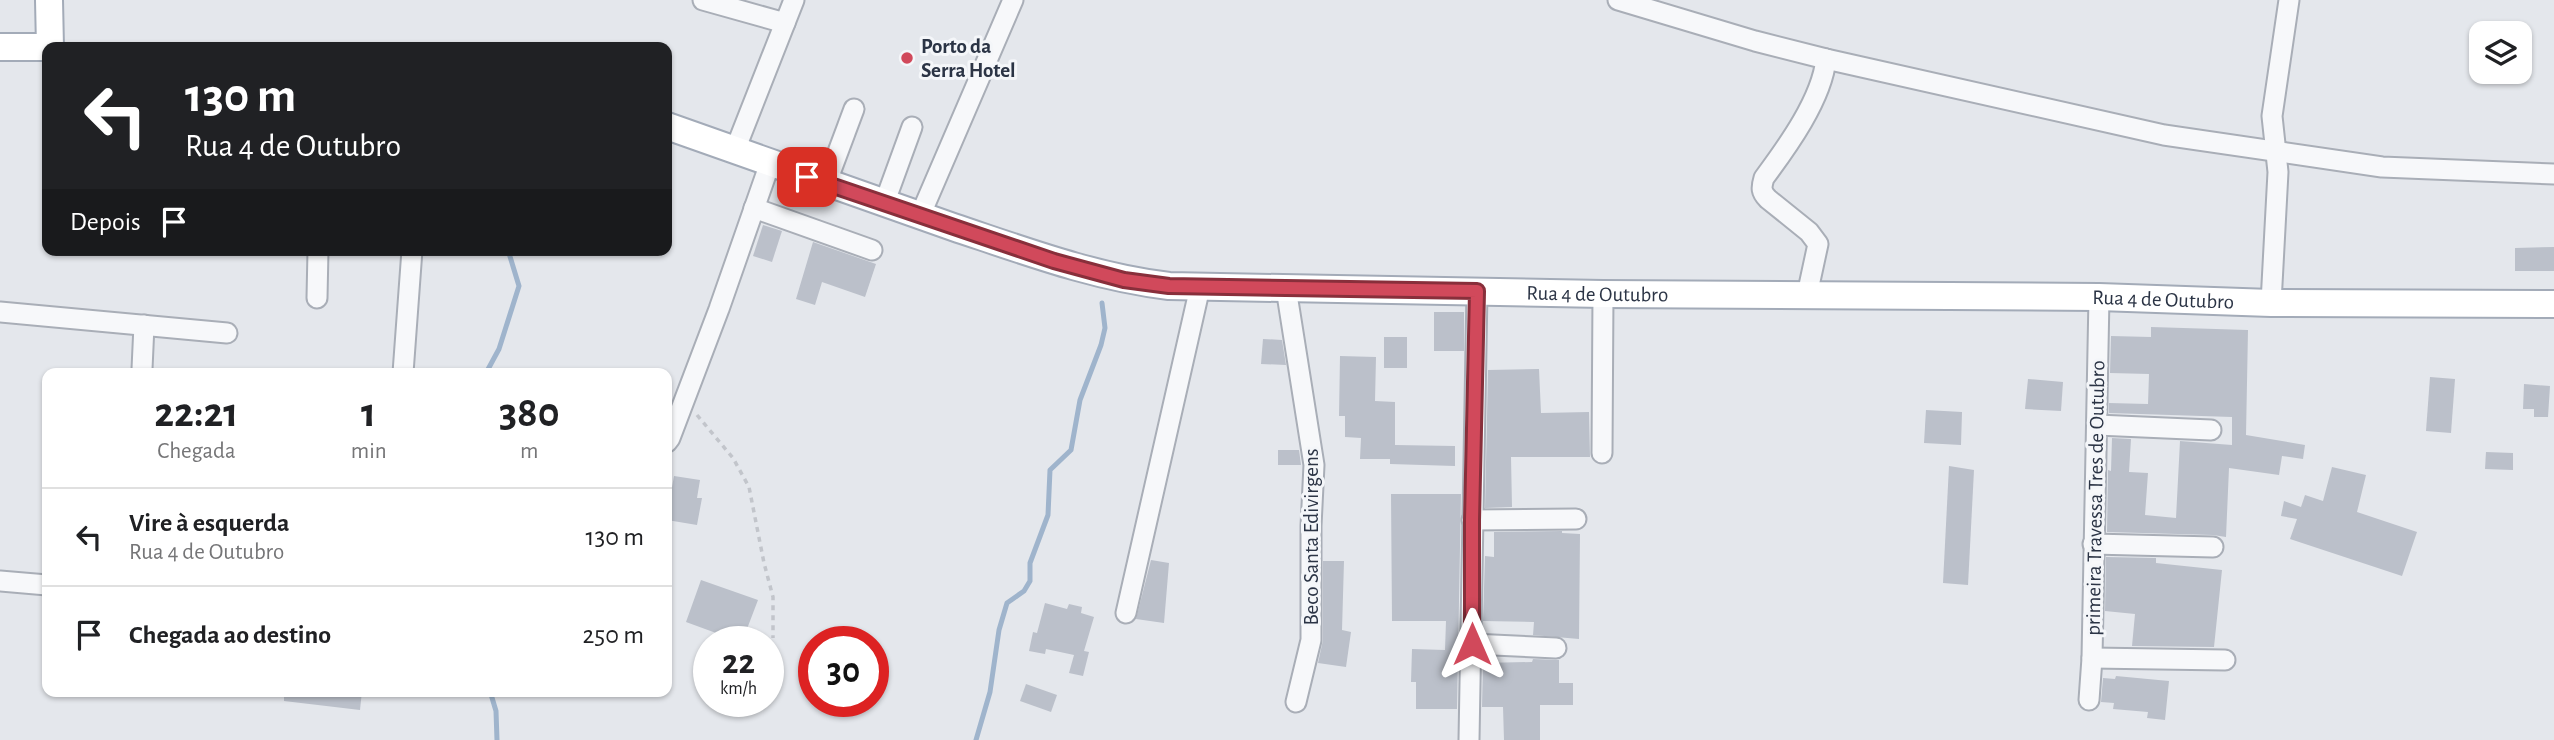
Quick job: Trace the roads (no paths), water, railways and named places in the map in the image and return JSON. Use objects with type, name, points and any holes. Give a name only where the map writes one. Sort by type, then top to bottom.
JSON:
[{"type":"main road","points":[[49,0],[49,42]]},
{"type":"main road","points":[[0,47],[42,47]]},
{"type":"main road","name":"Rua 4 de Outubro","points":[[672,128],[826,184],[1054,261],[1124,280],[1169,286],[1603,294],[2099,297],[2271,303],[2554,304]]},
{"type":"street","points":[[703,0],[785,23]]},
{"type":"street","points":[[735,150],[794,0]]},
{"type":"street","points":[[920,216],[1013,0]]},
{"type":"street","points":[[1618,0],[1826,59],[2113,125],[2275,153],[2382,167],[2554,174]]},
{"type":"street","points":[[2271,303],[2278,172],[2272,116],[2289,0]]},
{"type":"street","points":[[1807,295],[1818,244],[1809,232],[1763,194],[1761,187],[1763,178],[1798,131],[1822,78],[1826,59]]},
{"type":"street","points":[[826,184],[854,109]]},
{"type":"street","points":[[884,204],[912,127]]},
{"type":"street","points":[[672,430],[770,163]]},
{"type":"street","points":[[754,208],[873,250]]},
{"type":"street","points":[[317,298],[318,256]]},
{"type":"street","points":[[403,368],[412,256]]},
{"type":"street","points":[[1126,613],[1200,287]]},
{"type":"street","name":"Beco Santa Edivirgens","points":[[1286,288],[1314,465],[1311,640],[1296,702]]},
{"type":"street","points":[[1469,740],[1477,291]]},
{"type":"street","points":[[1602,453],[1603,294]]},
{"type":"street","name":"primeira Travessa Tres de Outubro","points":[[2089,700],[2099,297]]},
{"type":"street","points":[[0,312],[227,332]]},
{"type":"street","points":[[142,368],[144,325]]},
{"type":"street","points":[[2097,425],[2211,430]]},
{"type":"street","points":[[1472,520],[1576,519]]},
{"type":"street","points":[[2093,544],[2213,547]]},
{"type":"street","points":[[0,581],[42,585]]},
{"type":"street","points":[[1472,644],[1556,648]]},
{"type":"street","points":[[2092,657],[2225,660]]},
{"type":"waterway","points":[[489,368],[499,349],[519,286],[510,256]]},
{"type":"waterway","points":[[976,740],[990,692],[999,630],[1007,603],[1024,591],[1030,581],[1030,563],[1048,515],[1050,470],[1071,450],[1080,400],[1105,328],[1102,303]]},
{"type":"waterway","points":[[492,697],[496,711],[497,740]]},
{"type":"place","name":"Porto da Serra Hotel","points":[[907,58]]}]
